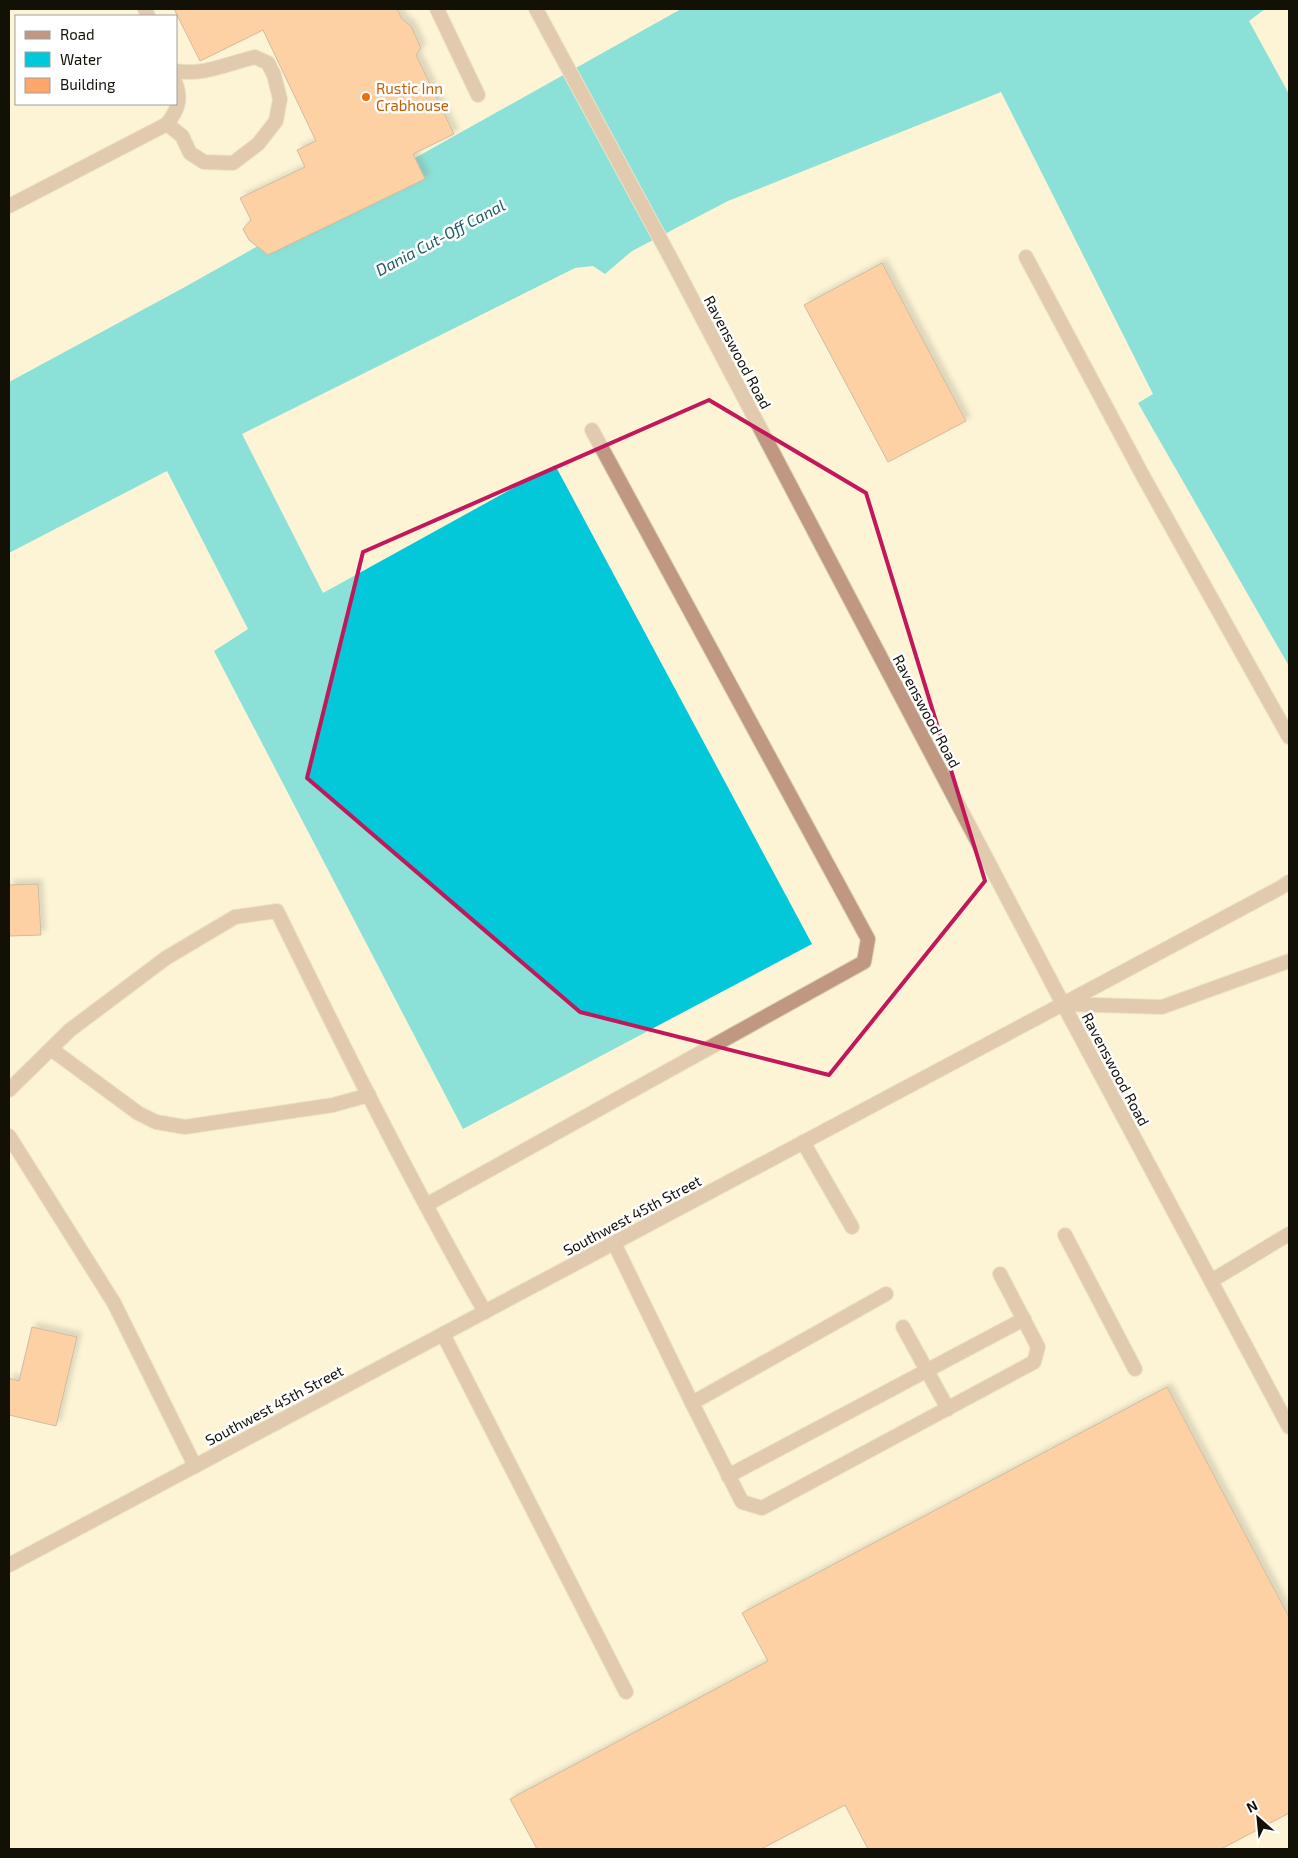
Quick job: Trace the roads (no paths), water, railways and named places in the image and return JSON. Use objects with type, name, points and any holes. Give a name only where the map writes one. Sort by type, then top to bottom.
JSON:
[{"type":"street","points":[[437,9],[478,95]]},
{"type":"street","name":"Ravenswood Road","points":[[536,9],[1211,1281],[1285,1407],[1289,1427]]},
{"type":"street","points":[[167,124],[182,136],[190,153],[204,162],[233,163],[258,144],[276,121],[280,99],[274,75],[268,63],[254,57],[200,73],[189,74],[178,71]]},
{"type":"street","points":[[178,89],[180,94],[178,103]]},
{"type":"street","points":[[9,206],[167,124],[176,112],[178,105]]},
{"type":"street","points":[[1026,257],[1143,476],[1289,736]]},
{"type":"street","points":[[426,1205],[864,962],[868,939],[592,430]]},
{"type":"street","points":[[1063,1004],[1289,882]]},
{"type":"street","points":[[9,1090],[70,1030],[166,958],[235,917],[277,911],[426,1205],[485,1312]]},
{"type":"street","name":"Southwest 45th Street","points":[[9,1565],[1063,1004],[1162,1007],[1289,961]]},
{"type":"street","points":[[51,1049],[138,1114],[156,1122],[185,1127],[334,1105],[369,1095]]},
{"type":"street","points":[[9,1136],[114,1303],[195,1466]]},
{"type":"street","points":[[803,1142],[852,1227]]},
{"type":"street","points":[[1211,1281],[1289,1234]]},
{"type":"street","points":[[1065,1235],[1135,1369]]},
{"type":"street","points":[[614,1243],[742,1502],[762,1508],[1034,1362],[1038,1347],[1000,1274]]},
{"type":"street","points":[[692,1403],[886,1294]]},
{"type":"street","points":[[728,1476],[1024,1319]]},
{"type":"street","points":[[903,1327],[948,1409]]},
{"type":"street","points":[[443,1334],[626,1692]]},
{"type":"water","name":"Dania Cut-Off Canal","points":[[681,9],[1265,9],[1249,21],[1289,94],[1289,666],[1138,403],[1153,394],[1001,92],[728,201],[632,251],[605,274],[593,266],[575,268],[242,434],[323,593],[555,465],[812,944],[463,1129],[214,651],[248,629],[167,471],[9,553],[9,382],[183,288]]},
{"type":"place","name":"Rustic Inn Crabhouse","points":[[366,97]]}]
